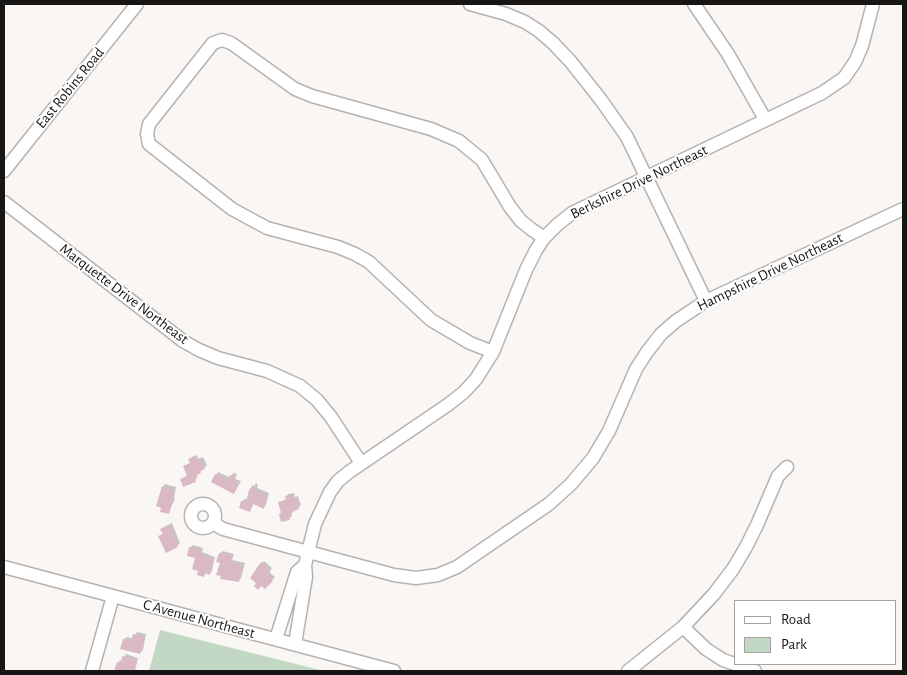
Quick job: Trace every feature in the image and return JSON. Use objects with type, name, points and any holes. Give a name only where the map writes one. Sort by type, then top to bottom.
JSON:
[{"type":"street","name":"East Robins Road","points":[[4,171],[137,4]]},
{"type":"street","points":[[470,4],[506,14],[525,22],[553,43],[571,62],[601,100],[626,137],[706,301]]},
{"type":"street","points":[[694,4],[728,54],[765,119]]},
{"type":"street","name":"Berkshire Drive Northeast","points":[[295,644],[306,577],[304,565],[315,524],[330,492],[338,481],[361,463],[464,392],[486,365],[493,352],[532,256],[544,238],[572,213],[822,93],[844,78],[855,62],[862,46],[873,4]]},
{"type":"street","points":[[493,352],[470,343],[431,320],[379,271],[355,254],[338,247],[267,228],[232,209],[149,144],[147,134],[150,124],[213,43],[222,40],[231,43],[295,89],[312,96],[431,128],[459,141],[482,160],[510,208],[531,229],[544,238]]},
{"type":"street","name":"Marquette Drive Northeast","points":[[4,202],[183,340],[199,350],[218,358],[267,371],[300,386],[317,400],[332,417],[361,463]]},
{"type":"street","name":"Hampshire Drive Northeast","points":[[213,524],[223,529],[394,575],[416,578],[438,575],[457,567],[549,504],[571,484],[594,458],[609,431],[636,369],[661,334],[676,320],[706,301],[903,209]]},
{"type":"street","points":[[628,671],[683,627],[714,594],[733,568],[757,525],[778,476],[787,467]]},
{"type":"street","points":[[276,639],[297,572],[304,565]]},
{"type":"street","name":"C Avenue Northeast","points":[[4,567],[394,671]]},
{"type":"street","points":[[92,671],[113,596]]},
{"type":"street","points":[[683,627],[706,649],[723,660],[734,664]]},
{"type":"street","points":[[738,665],[756,671]]},
{"type":"green space","points":[[160,630],[324,671],[149,671]]},
{"type":"building","points":[[194,457],[196,460],[200,458],[205,469],[200,471],[201,473],[194,478],[196,482],[183,487],[180,479],[187,476],[183,466],[190,463],[188,459]]},
{"type":"building","points":[[215,474],[226,479],[230,475],[235,477],[234,481],[239,484],[234,494],[211,482]]},
{"type":"building","points":[[253,485],[256,487],[255,490],[267,495],[264,509],[253,504],[250,512],[239,508],[241,501],[246,502],[249,490]]},
{"type":"building","points":[[162,486],[174,490],[169,514],[160,512],[161,508],[156,506]]},
{"type":"building","points":[[291,495],[292,498],[296,497],[299,509],[291,512],[292,515],[288,515],[290,520],[281,522],[278,502],[286,500],[285,496]]},
{"type":"building","points":[[169,525],[178,547],[166,553],[158,536],[163,534],[160,529]]},
{"type":"building","points":[[189,547],[201,551],[200,555],[213,560],[210,575],[205,573],[204,577],[197,575],[198,571],[192,569],[195,558],[187,556]]},
{"type":"building","points":[[219,553],[232,556],[230,563],[243,566],[239,582],[220,579],[221,576],[216,575],[220,563],[216,562]]},
{"type":"building","points":[[261,562],[271,571],[267,575],[273,581],[265,589],[261,586],[258,590],[254,586],[256,583],[250,578]]},
{"type":"building","points":[[133,634],[144,637],[140,654],[120,649],[123,639],[131,641]]},
{"type":"building","points":[[122,656],[137,660],[134,671],[114,671],[117,662],[121,663]]}]
